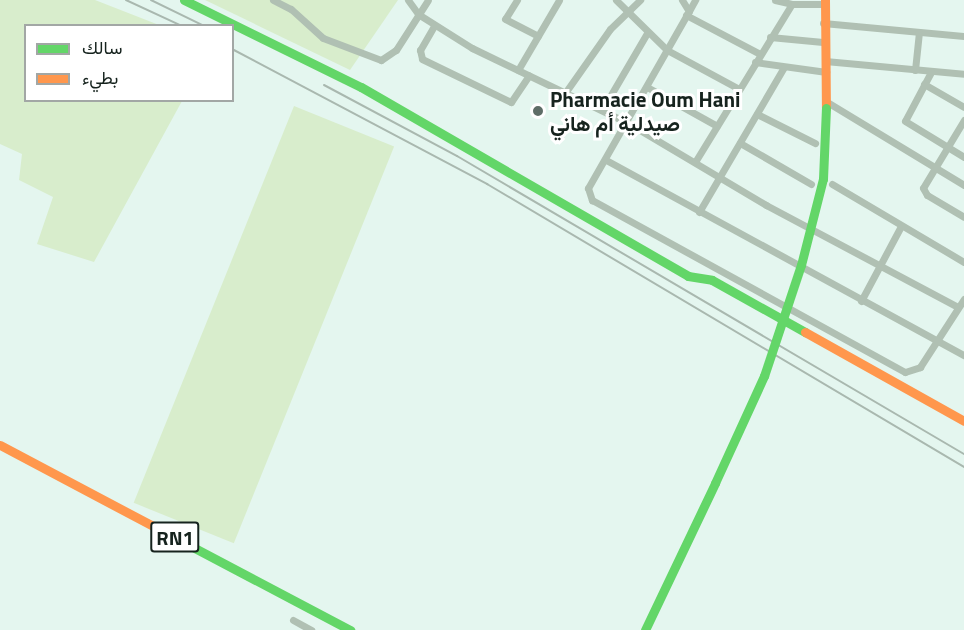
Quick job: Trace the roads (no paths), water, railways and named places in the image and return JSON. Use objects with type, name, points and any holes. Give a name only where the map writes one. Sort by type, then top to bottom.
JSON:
[{"type":"street","points":[[184,0],[233,24]]},
{"type":"street","points":[[273,0],[291,9],[323,38],[381,60],[396,50],[428,0]]},
{"type":"street","points":[[408,0],[418,14],[434,26],[628,123],[720,178],[958,307]]},
{"type":"street","points":[[517,0],[505,20],[538,36]]},
{"type":"street","points":[[518,70],[559,0]]},
{"type":"street","points":[[616,0],[647,33],[667,50],[739,89]]},
{"type":"street","points":[[565,93],[625,11],[640,0]]},
{"type":"street","points":[[682,0],[687,13],[760,54]]},
{"type":"street","points":[[694,0],[628,123],[588,188],[589,196],[900,371],[912,372],[920,367],[964,299]]},
{"type":"street","points":[[645,630],[764,376],[798,275],[821,190],[827,105],[823,42],[824,2],[792,4],[775,0]]},
{"type":"street","points":[[695,162],[792,4]]},
{"type":"street","points":[[823,23],[964,36]]},
{"type":"street","points":[[234,25],[361,87],[688,276],[712,280],[964,421]]},
{"type":"street","points":[[434,26],[420,50],[422,59],[511,102],[529,75]]},
{"type":"street","points":[[915,70],[919,32]]},
{"type":"street","points":[[602,110],[647,33]]},
{"type":"street","points":[[770,38],[823,42]]},
{"type":"street","points":[[825,61],[964,74]]},
{"type":"street","points":[[755,62],[826,72]]},
{"type":"street","points":[[699,212],[784,67]]},
{"type":"street","points":[[931,72],[905,121],[964,158]]},
{"type":"street","points":[[924,84],[964,107]]},
{"type":"street","points":[[647,87],[717,126]]},
{"type":"street","points":[[827,105],[964,185]]},
{"type":"street","points":[[757,114],[815,143]]},
{"type":"street","points":[[964,120],[945,147],[924,184],[925,193],[964,215]]},
{"type":"street","points":[[740,143],[811,184]]},
{"type":"street","points":[[606,160],[699,212],[793,260],[936,343],[964,355]]},
{"type":"street","points":[[832,184],[964,262]]},
{"type":"street","points":[[861,301],[901,226]]},
{"type":"street","name":"RN1","points":[[0,446],[350,630]]},
{"type":"street","points":[[292,620],[311,630]]},
{"type":"railway","points":[[126,0],[178,24]]},
{"type":"railway","points":[[151,0],[200,24]]},
{"type":"railway","points":[[234,50],[487,184],[964,467]]},
{"type":"railway","points":[[324,85],[457,156],[964,454]]},
{"type":"place","name":"Pharmacie Oum Hani صيدلية أم هاني","points":[[538,111]]}]
